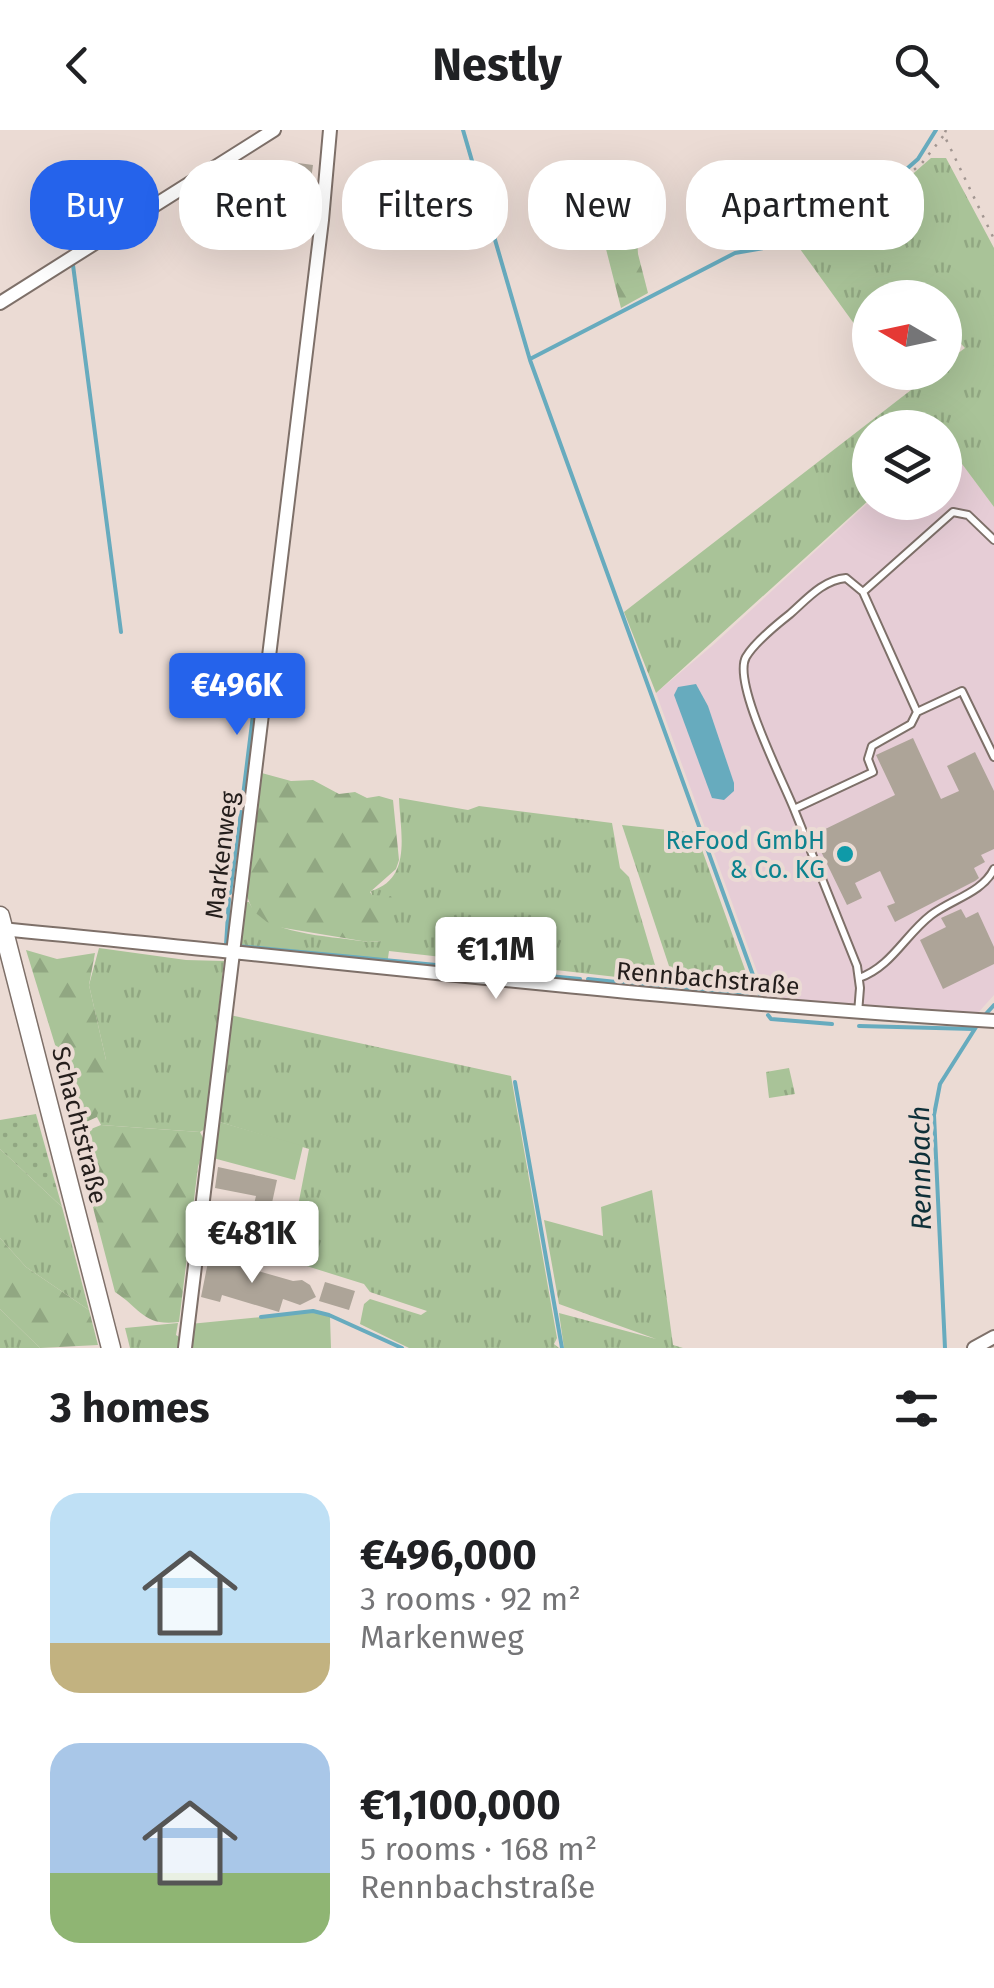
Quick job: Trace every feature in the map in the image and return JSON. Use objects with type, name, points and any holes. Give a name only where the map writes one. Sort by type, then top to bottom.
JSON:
[{"type":"street","points":[[0,304],[274,130]]},
{"type":"street","name":"Markenweg","points":[[185,1348],[330,130]]},
{"type":"street","name":"Rennbachstraße","points":[[1,924],[231,954],[857,1014],[994,1022]]},
{"type":"street","name":"Schachtstraße","points":[[1,924],[111,1348]]},
{"type":"street","points":[[974,1348],[994,1338]]},
{"type":"lane","points":[[862,592],[953,512],[964,512],[994,540]]},
{"type":"lane","points":[[857,1014],[860,978],[851,948],[754,712],[742,675],[745,658],[831,579],[846,578],[862,592],[917,712]]},
{"type":"lane","points":[[794,809],[873,772],[868,759],[872,746],[911,724],[917,712],[962,691],[994,757]]},
{"type":"lane","points":[[860,978],[878,970],[929,916],[987,883],[994,869]]},
{"type":"path","points":[[924,160],[945,132],[994,239]]},
{"type":"shaded area","points":[[962,464],[994,507],[994,995],[977,1014],[768,1002],[656,693],[852,518],[962,520]]},
{"type":"green space","points":[[931,158],[946,158],[994,248],[994,507],[962,464],[962,410],[885,410],[911,390],[962,390],[962,280],[852,280],[852,321],[801,250],[924,250],[924,164]]},
{"type":"green space","points":[[606,250],[638,250],[648,293],[621,308]]},
{"type":"green space","points":[[852,436],[852,515],[656,693],[624,612]]},
{"type":"green space","points":[[258,772],[291,781],[313,780],[339,794],[355,792],[367,798],[393,800],[399,860],[396,869],[370,892],[391,896],[394,904],[391,933],[382,941],[272,926],[253,911],[244,889]]},
{"type":"green space","points":[[399,798],[468,810],[479,806],[612,823],[620,868],[629,877],[660,982],[389,951],[387,965],[238,951],[240,902],[249,902],[269,922],[284,928],[320,936],[382,941],[371,891],[384,885],[399,865]]},
{"type":"green space","points":[[622,825],[696,833],[753,992],[677,982],[673,978]]},
{"type":"green space","points":[[99,948],[224,961],[205,1129],[200,1132],[101,1125],[97,1117],[106,1060],[89,985]]},
{"type":"green space","points":[[26,950],[57,959],[95,953],[89,985],[106,1060],[125,1070],[119,1085],[104,1090],[97,1117],[84,1123],[68,1087]]},
{"type":"green space","points":[[230,1015],[511,1076],[557,1338],[554,1344],[559,1348],[409,1348],[360,1324],[364,1304],[370,1299],[421,1315],[427,1311],[370,1292],[364,1284],[297,1263],[308,1209],[298,1206],[309,1149],[216,1121]]},
{"type":"green space","points":[[789,1068],[795,1094],[769,1098],[766,1072]]},
{"type":"green space","points":[[36,1114],[62,1207],[0,1149],[0,1120]]},
{"type":"green space","points":[[216,1121],[303,1146],[295,1180],[213,1158]]},
{"type":"green space","points":[[101,1125],[200,1132],[205,1142],[198,1167],[179,1322],[150,1319],[115,1292],[77,1146],[81,1133]]},
{"type":"green space","points":[[0,1149],[62,1207],[89,1310],[26,1267],[0,1238]]},
{"type":"green space","points":[[652,1190],[673,1345],[683,1348],[564,1348],[559,1313],[656,1339],[559,1304],[544,1220],[603,1236],[601,1207]]},
{"type":"green space","points":[[0,1238],[26,1267],[89,1310],[98,1345],[40,1348],[0,1309]]},
{"type":"green space","points":[[0,1309],[40,1348],[0,1348]]},
{"type":"green space","points":[[314,1312],[330,1317],[331,1348],[188,1348],[190,1324]]},
{"type":"green space","points":[[178,1323],[176,1335],[181,1338],[181,1348],[130,1348],[125,1328]]},
{"type":"water","points":[[696,684],[708,706],[734,783],[734,791],[724,800],[712,798],[674,695],[678,687]]},
{"type":"building","points":[[913,738],[941,799],[959,791],[947,766],[975,752],[994,791],[994,849],[981,855],[985,862],[974,868],[979,878],[975,881],[895,922],[887,906],[895,903],[880,871],[855,883],[862,898],[847,905],[813,835],[895,795],[876,755]]},
{"type":"building","points":[[961,909],[966,918],[978,912],[994,947],[994,964],[943,989],[920,940],[946,927],[941,918]]},
{"type":"building","points":[[218,1167],[277,1180],[270,1212],[253,1208],[256,1196],[215,1188]]},
{"type":"building","points":[[214,1212],[240,1213],[240,1230],[223,1229],[223,1240],[213,1240]]},
{"type":"building","points":[[262,1218],[282,1221],[278,1242],[258,1239]]},
{"type":"building","points":[[209,1257],[293,1281],[302,1280],[316,1297],[300,1305],[283,1299],[279,1312],[222,1295],[220,1302],[201,1297]]},
{"type":"building","points":[[325,1282],[355,1291],[349,1310],[319,1301]]},
{"type":"waterway","points":[[463,130],[530,360],[762,1000]]},
{"type":"waterway","points":[[530,359],[735,253],[793,243],[832,226],[869,202],[918,159],[936,130]]},
{"type":"waterway","points":[[73,265],[121,632]]},
{"type":"waterway","points":[[254,708],[261,655]]},
{"type":"waterway","points":[[242,804],[253,715]]},
{"type":"waterway","points":[[230,893],[241,812]]},
{"type":"waterway","points":[[226,945],[229,899]]},
{"type":"waterway","points":[[237,946],[436,965]]},
{"type":"waterway","points":[[444,966],[580,979]]},
{"type":"waterway","points":[[588,979],[747,996]]},
{"type":"waterway","name":"Rennbach","points":[[984,1016],[994,1005]]},
{"type":"waterway","points":[[768,1015],[771,1019],[832,1024]]},
{"type":"waterway","name":"Rennbach","points":[[945,1348],[934,1115],[940,1084],[978,1024]]},
{"type":"waterway","points":[[859,1026],[974,1029]]},
{"type":"waterway","points":[[515,1082],[562,1348]]},
{"type":"waterway","points":[[261,1317],[313,1311],[402,1348]]},
{"type":"place","name":"ReFood GmbH & Co. KG","points":[[845,854]]}]
